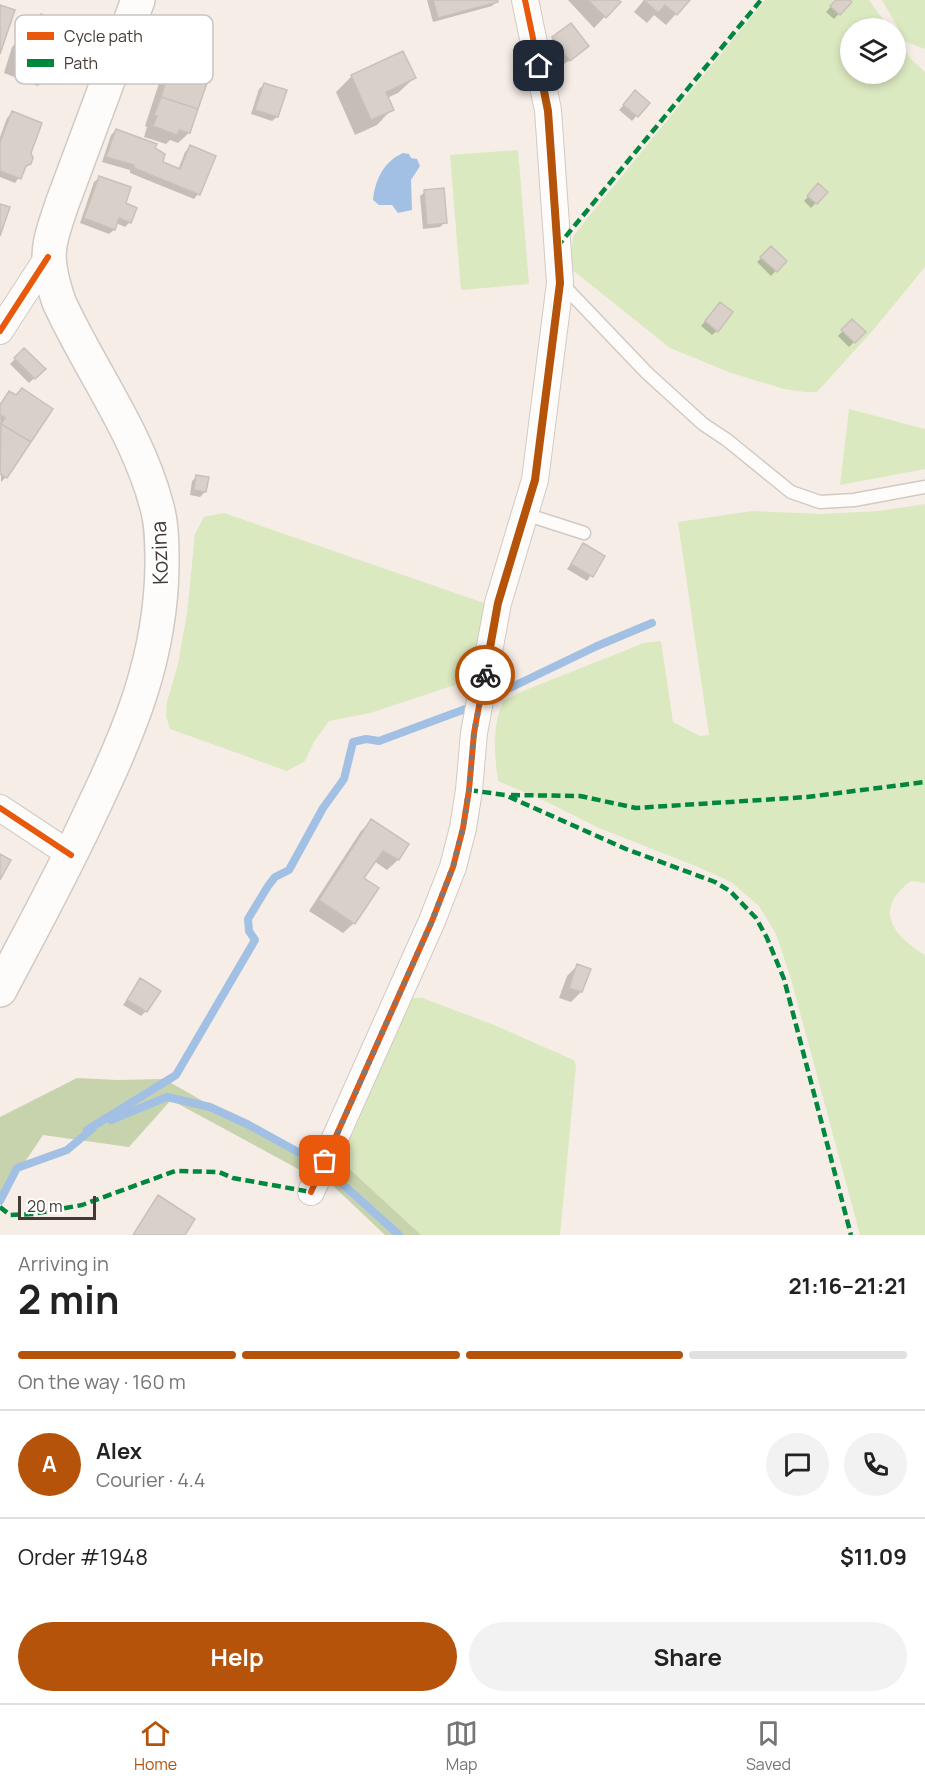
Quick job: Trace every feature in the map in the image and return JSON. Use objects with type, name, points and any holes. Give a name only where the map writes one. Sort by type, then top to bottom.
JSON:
[{"type":"main road","name":"Kozina","points":[[132,15],[138,0]]},
{"type":"main road","name":"Kozina","points":[[0,990],[71,855],[119,755],[144,681],[159,613],[162,549],[158,508],[145,471],[118,413],[68,320],[53,283],[48,257],[51,235],[107,84]]},
{"type":"street","points":[[311,1192],[432,921],[453,867],[469,790],[474,733],[498,603],[535,480],[560,283],[548,111],[525,0]]},
{"type":"street","name":"Kozina","points":[[0,332],[48,257]]},
{"type":"street","points":[[0,808],[71,855]]},
{"type":"lane","points":[[560,283],[647,373],[703,424],[727,440],[791,492],[820,502],[854,500],[925,487]]},
{"type":"lane","points":[[525,514],[584,534]]},
{"type":"green space","points":[[765,0],[869,0],[882,18],[840,18],[840,84],[906,84],[906,52],[925,72],[925,267],[874,329],[817,392],[784,389],[731,373],[670,348],[570,268],[573,236]]},
{"type":"green space","points":[[882,0],[925,0],[925,49],[906,42],[906,18],[892,18]]},
{"type":"green space","points":[[518,150],[529,284],[461,290],[450,155]]},
{"type":"green space","points":[[849,409],[925,429],[925,469],[840,485]]},
{"type":"green space","points":[[925,504],[925,883],[911,881],[899,891],[890,911],[891,921],[896,930],[925,955],[925,1235],[860,1235],[791,979],[776,934],[759,906],[731,882],[599,828],[498,781],[496,731],[503,701],[644,643],[661,641],[673,722],[700,736],[709,735],[678,522],[752,511],[822,514],[879,511]]},
{"type":"green space","points":[[224,513],[487,604],[467,681],[370,713],[329,721],[314,742],[305,761],[287,771],[170,729],[166,716],[167,702],[178,664],[187,613],[195,534],[204,517]]},
{"type":"green space","points":[[413,998],[422,998],[494,1025],[574,1060],[576,1066],[560,1235],[421,1235],[340,1160],[341,1145],[404,1003]]},
{"type":"green space","points":[[77,1078],[164,1079],[303,1158],[300,1170],[171,1100],[129,1147],[43,1135],[0,1199],[0,1117]]},
{"type":"green space","points":[[340,1160],[421,1235],[385,1235],[327,1180]]},
{"type":"water","points":[[403,153],[417,159],[420,166],[411,180],[412,210],[398,213],[392,205],[379,205],[373,200],[382,172],[396,156]]},
{"type":"building","points":[[433,0],[498,0],[498,2],[438,18]]},
{"type":"building","points":[[588,0],[618,0],[621,2],[606,18]]},
{"type":"building","points":[[644,0],[690,0],[677,15],[665,5],[658,13]]},
{"type":"building","points":[[836,0],[852,2],[840,15],[830,6]]},
{"type":"building","points":[[0,5],[15,10],[0,54]]},
{"type":"building","points":[[571,23],[589,46],[570,61],[552,37]]},
{"type":"building","points":[[403,51],[416,78],[386,92],[394,110],[371,120],[351,75]]},
{"type":"building","points":[[264,83],[287,90],[278,117],[255,110]]},
{"type":"building","points":[[165,84],[207,84],[198,109],[161,97]]},
{"type":"building","points":[[635,90],[650,103],[638,117],[623,105]]},
{"type":"building","points":[[161,97],[198,109],[190,133],[179,130],[177,135],[153,126],[157,116],[154,115]]},
{"type":"building","points":[[12,111],[42,123],[31,153],[33,158],[31,164],[26,166],[21,179],[0,171],[0,142]]},
{"type":"building","points":[[116,129],[157,144],[155,148],[165,154],[163,162],[180,169],[190,145],[216,156],[200,195],[134,168],[134,165],[106,157]]},
{"type":"building","points":[[99,176],[131,187],[126,203],[137,208],[131,223],[119,218],[115,230],[84,218]]},
{"type":"building","points":[[818,183],[828,192],[817,204],[807,196]]},
{"type":"building","points":[[444,188],[447,223],[427,225],[424,190]]},
{"type":"building","points":[[0,204],[10,207],[0,236]]},
{"type":"building","points":[[771,246],[787,261],[777,272],[760,257]]},
{"type":"building","points":[[720,302],[733,312],[718,332],[705,321]]},
{"type":"building","points":[[852,319],[866,332],[855,343],[841,330]]},
{"type":"building","points":[[24,348],[46,369],[35,379],[14,358]]},
{"type":"building","points":[[22,388],[53,409],[31,442],[1,424],[5,418],[0,414],[0,405],[9,391],[16,395]]},
{"type":"building","points":[[1,424],[31,442],[7,478],[0,474]]},
{"type":"building","points":[[196,475],[209,477],[206,492],[194,490]]},
{"type":"building","points":[[583,543],[605,556],[593,577],[571,564]]},
{"type":"building","points":[[371,819],[409,844],[399,860],[383,851],[364,878],[379,888],[355,924],[319,900]]},
{"type":"building","points":[[0,854],[11,860],[0,880]]},
{"type":"building","points":[[577,964],[591,969],[582,992],[569,988]]},
{"type":"building","points":[[140,978],[161,991],[147,1012],[127,1000]]},
{"type":"building","points":[[158,1195],[195,1219],[185,1235],[133,1235]]},
{"type":"waterway","points":[[487,699],[597,646],[652,623]]},
{"type":"waterway","points":[[87,1130],[176,1075],[255,940],[249,931],[248,919],[275,877],[289,870],[323,808],[344,779],[353,742],[366,739],[379,741],[468,708]]},
{"type":"waterway","points":[[111,1120],[167,1097],[210,1107],[249,1125],[318,1163]]},
{"type":"waterway","points":[[0,1201],[17,1168],[67,1150],[92,1129]]},
{"type":"waterway","points":[[328,1171],[399,1235]]},
{"type":"marked path","points":[[557,247],[761,0]]},
{"type":"marked path","points":[[511,795],[580,796],[636,808],[807,797],[925,782]]},
{"type":"marked path","points":[[469,790],[505,795],[626,849],[715,882],[730,891],[756,918],[784,979],[851,1235]]},
{"type":"marked path","points":[[0,1207],[10,1215],[33,1214],[82,1205],[175,1171],[219,1172],[233,1178],[311,1192]]},
{"type":"cycle path","points":[[311,1192],[432,921],[453,867],[463,828],[474,733],[498,603],[535,480],[560,283],[548,110],[525,0]]},
{"type":"cycle path","points":[[0,331],[48,257]]},
{"type":"cycle path","points":[[0,808],[71,855]]},
{"type":"way so far","points":[[325,1161],[432,921],[453,867],[463,828],[474,733],[485,675]]},
{"type":"route","points":[[485,675],[498,603],[535,480],[560,283],[548,111],[539,66]]}]
